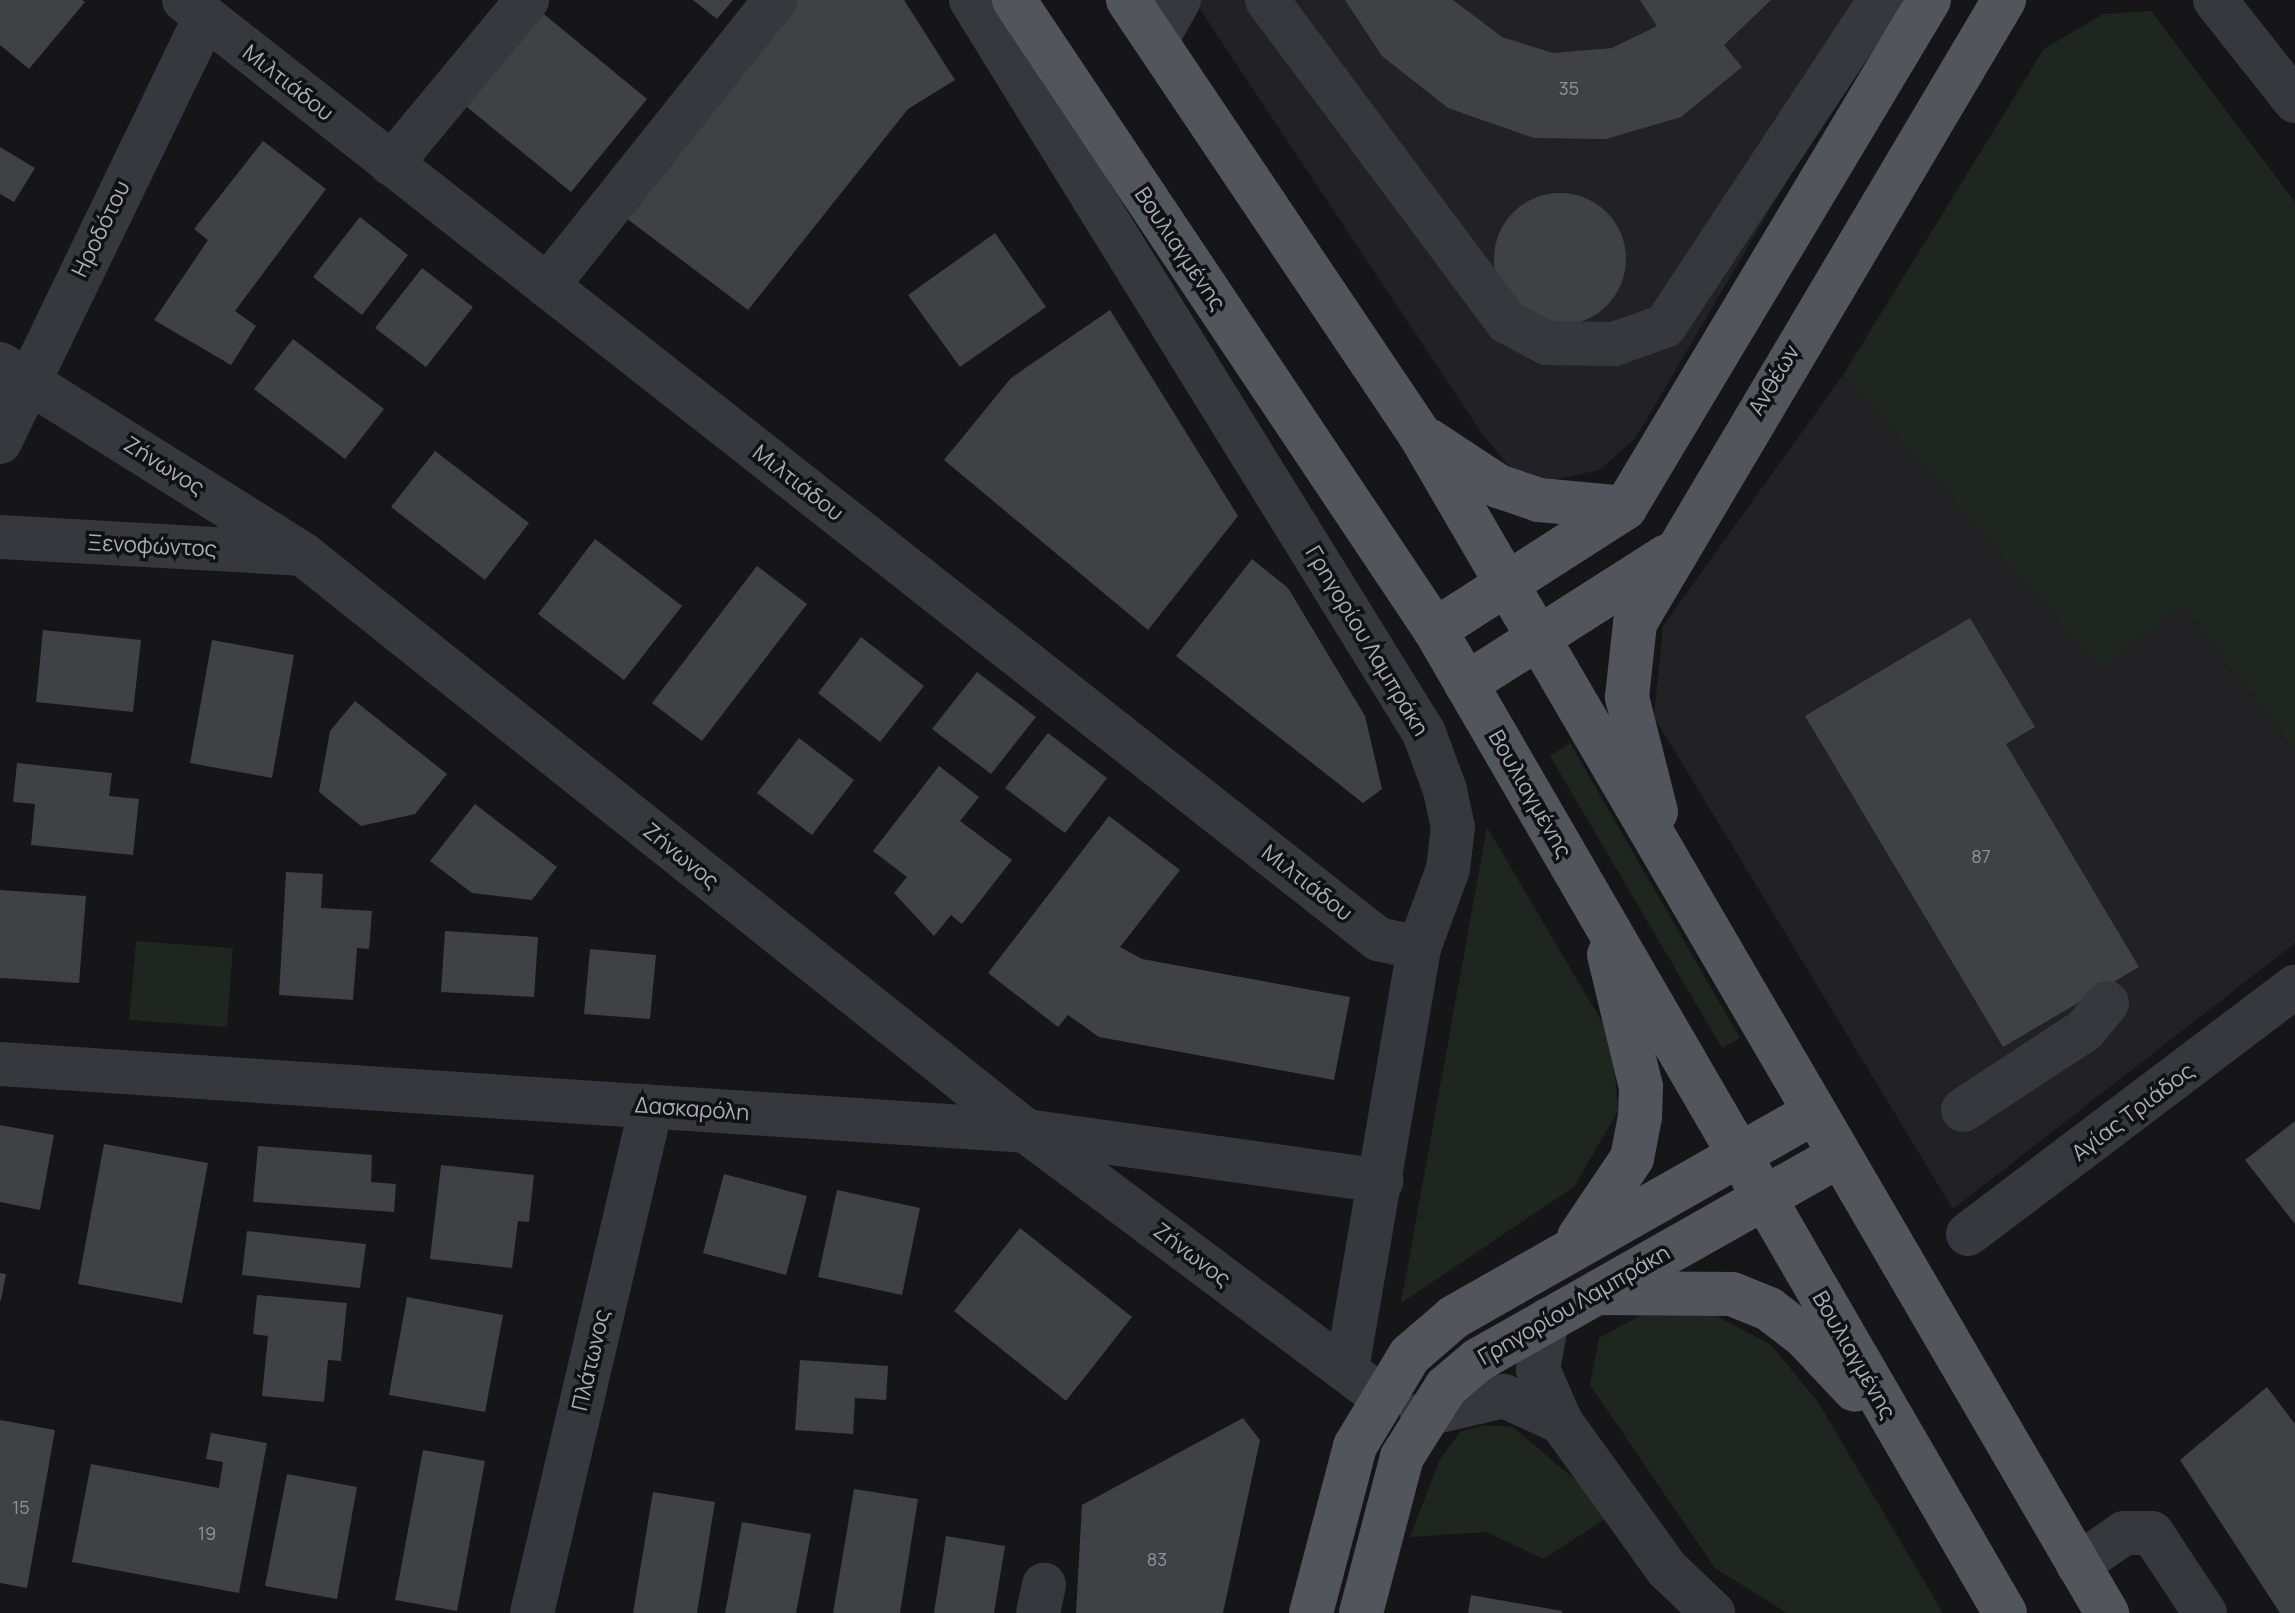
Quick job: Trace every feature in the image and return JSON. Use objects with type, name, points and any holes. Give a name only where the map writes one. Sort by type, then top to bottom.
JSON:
[{"type":"main road","name":"Βουλιαγμένης","points":[[1014,0],[1435,630],[2005,1613]]},
{"type":"main road","points":[[1128,0],[1420,435],[1667,857],[1837,1157],[2107,1613]]},
{"type":"main road","points":[[1435,630],[1625,508],[1929,0]]},
{"type":"main road","name":"Ανθέων","points":[[1466,684],[1669,555],[2004,0]]},
{"type":"main road","points":[[1420,435],[1498,486],[1539,500],[1625,508]]},
{"type":"main road","points":[[1667,857],[1627,697],[1627,668],[1635,623],[1669,555]]},
{"type":"main road","points":[[1568,1251],[1632,1158],[1640,1117],[1641,1087],[1598,910]]},
{"type":"main road","name":"Γρηγορίου Λαμπράκη","points":[[1311,1613],[1355,1446],[1363,1382],[1410,1355],[1454,1317],[1812,1114]]},
{"type":"main road","name":"Γρηγορίου Λαμπράκη","points":[[1361,1613],[1398,1469],[1422,1415],[1478,1360],[1837,1157]]},
{"type":"main road","points":[[1593,1293],[1732,1294],[1769,1309],[1904,1443]]},
{"type":"street","points":[[391,164],[527,0]]},
{"type":"street","points":[[547,286],[775,0]]},
{"type":"street","name":"Γρηγορίου Λαμπράκη","points":[[971,0],[1424,733],[1453,827],[1448,869],[1419,948],[1382,1181],[1363,1382]]},
{"type":"street","points":[[1156,41],[1179,0]]},
{"type":"street","points":[[1267,0],[1507,322],[1547,343],[1614,344],[1665,326],[1880,0]]},
{"type":"street","points":[[2215,0],[2295,101]]},
{"type":"street","name":"Μιλτιάδου","points":[[195,9],[1378,939],[1419,948]]},
{"type":"street","name":"Ηροδότου","points":[[0,442],[13,372],[195,9]]},
{"type":"street","points":[[1665,326],[1708,366]]},
{"type":"street","name":"Ζήνωνος","points":[[13,372],[304,555],[1026,1131],[1363,1382]]},
{"type":"street","name":"Ξενοφώντος","points":[[0,537],[304,555]]},
{"type":"street","name":"Αγίας Τριάδος","points":[[1968,1234],[2295,987]]},
{"type":"street","points":[[1963,1110],[2085,1030],[2107,1003]]},
{"type":"street","name":"Δασκαρόλη","points":[[0,1064],[1026,1131],[1382,1181]]},
{"type":"street","name":"Πλάτωνος","points":[[532,1613],[651,1107]]},
{"type":"street","points":[[1547,1320],[1538,1369],[1561,1422],[1667,1569],[1713,1613]]},
{"type":"street","points":[[1422,1415],[1504,1396],[1561,1422]]},
{"type":"street","points":[[2078,1565],[2124,1533],[2152,1533],[2205,1613]]},
{"type":"shaded area","points":[[1194,0],[1893,0],[1635,439],[1599,470],[1550,481],[1512,469],[1482,434]]},
{"type":"shaded area","points":[[2151,11],[2295,202],[2295,752],[2182,607],[2100,669],[1843,375],[2044,49],[2103,14]]},
{"type":"shaded area","points":[[1843,375],[2100,668],[2182,607],[2295,752],[2295,943],[1953,1209],[1654,717],[1663,626]]},
{"type":"shaded area","points":[[1570,743],[1740,1038],[1722,1048],[1550,756]]},
{"type":"shaded area","points":[[1487,827],[1612,1039],[1618,1111],[1574,1187],[1401,1303]]},
{"type":"shaded area","points":[[136,941],[233,948],[227,1027],[129,1020]]},
{"type":"shaded area","points":[[1647,1312],[1713,1314],[1771,1345],[1818,1402],[1943,1613],[1787,1613],[1715,1568],[1590,1385],[1599,1338]]},
{"type":"shaded area","points":[[1483,1425],[1513,1427],[1614,1513],[1544,1559],[1486,1532],[1410,1537],[1440,1459],[1460,1432]]},
{"type":"building","points":[[0,0],[85,2],[29,69],[0,45]]},
{"type":"building","points":[[693,0],[733,0],[717,19]]},
{"type":"building","points":[[796,0],[904,0],[955,80],[908,109],[748,310],[626,218]]},
{"type":"building","points":[[1345,0],[1453,0],[1502,37],[1553,53],[1612,48],[1657,26],[1640,0],[1771,0],[1724,45],[1742,67],[1681,117],[1606,139],[1534,138],[1448,108],[1382,56]]},
{"type":"building","points":[[539,10],[647,99],[571,192],[462,103]]},
{"type":"building","points":[[263,141],[326,189],[235,311],[256,326],[231,365],[154,320],[208,240],[194,229]]},
{"type":"building","points":[[0,147],[35,168],[14,202],[0,194]]},
{"type":"building","points":[[1560,193],[1585,198],[1606,213],[1621,234],[1626,259],[1621,284],[1606,305],[1585,320],[1560,325],[1535,320],[1514,305],[1499,284],[1494,259],[1499,234],[1514,213],[1535,198]]},
{"type":"building","points":[[360,217],[408,255],[362,315],[313,277]]},
{"type":"building","points":[[995,233],[1046,307],[960,367],[908,295]]},
{"type":"building","points":[[422,268],[473,307],[426,367],[375,328]]},
{"type":"building","points":[[1110,310],[1238,516],[1148,630],[944,460],[1011,378]]},
{"type":"building","points":[[293,339],[384,409],[345,459],[254,389]]},
{"type":"building","points":[[435,451],[529,523],[485,580],[391,507]]},
{"type":"building","points":[[595,539],[682,606],[624,680],[538,614]]},
{"type":"building","points":[[1252,559],[1288,588],[1365,716],[1382,789],[1363,803],[1176,656]]},
{"type":"building","points":[[757,566],[807,604],[702,741],[652,703]]},
{"type":"building","points":[[1970,618],[2035,727],[2006,744],[2139,967],[2003,1047],[1805,716]]},
{"type":"building","points":[[43,630],[141,640],[133,712],[36,702]]},
{"type":"building","points":[[861,637],[924,686],[880,742],[818,693]]},
{"type":"building","points":[[212,640],[294,655],[272,778],[190,763]]},
{"type":"building","points":[[977,672],[1036,717],[991,774],[932,729]]},
{"type":"building","points":[[355,701],[447,774],[415,814],[361,826],[319,792],[330,731]]},
{"type":"building","points":[[1048,733],[1107,778],[1065,833],[1005,788]]},
{"type":"building","points":[[799,738],[854,780],[812,835],[757,793]]},
{"type":"building","points":[[17,763],[112,773],[109,796],[139,799],[133,855],[31,845],[35,804],[13,802]]},
{"type":"building","points":[[939,766],[979,797],[960,821],[1012,860],[962,924],[951,915],[934,936],[894,893],[907,877],[873,851]]},
{"type":"building","points":[[475,804],[557,867],[532,900],[472,893],[430,861]]},
{"type":"building","points":[[1109,816],[1180,870],[1120,947],[1142,959],[1350,997],[1334,1080],[1099,1037],[1068,1015],[1058,1027],[988,973]]},
{"type":"building","points":[[286,872],[323,874],[321,908],[372,911],[369,949],[357,948],[353,1000],[279,995]]},
{"type":"building","points":[[0,890],[86,896],[79,983],[0,978]]},
{"type":"building","points":[[445,931],[538,937],[534,997],[441,992]]},
{"type":"building","points":[[590,949],[656,955],[650,1019],[584,1014]]},
{"type":"building","points":[[2295,1121],[2295,1224],[2245,1160]]},
{"type":"building","points":[[0,1125],[54,1135],[40,1210],[0,1202]]},
{"type":"building","points":[[104,1144],[208,1163],[182,1303],[78,1284]]},
{"type":"building","points":[[258,1146],[372,1155],[371,1182],[396,1184],[394,1212],[253,1202]]},
{"type":"building","points":[[441,1165],[534,1175],[529,1222],[518,1221],[512,1268],[430,1259]]},
{"type":"building","points":[[724,1174],[807,1196],[786,1275],[703,1253]]},
{"type":"building","points":[[837,1190],[920,1208],[902,1295],[818,1277]]},
{"type":"building","points":[[1020,1228],[1132,1317],[1066,1401],[954,1311]]},
{"type":"building","points":[[247,1231],[366,1244],[360,1288],[242,1275]]},
{"type":"building","points":[[0,1273],[6,1274],[1,1300],[0,1300]]},
{"type":"building","points":[[257,1295],[347,1303],[341,1361],[328,1360],[324,1402],[262,1396],[268,1336],[253,1334]]},
{"type":"building","points":[[407,1297],[503,1315],[485,1412],[389,1395]]},
{"type":"building","points":[[800,1360],[888,1366],[886,1400],[855,1398],[853,1434],[795,1430]]},
{"type":"building","points":[[2267,1387],[2295,1424],[2295,1613],[2280,1613],[2180,1460]]},
{"type":"building","points":[[1243,1418],[1260,1440],[1223,1613],[1076,1613],[1082,1505]]},
{"type":"building","points":[[0,1420],[55,1430],[27,1588],[0,1583]]},
{"type":"building","points":[[211,1433],[267,1443],[239,1593],[72,1562],[91,1464],[219,1488],[223,1462],[206,1459]]},
{"type":"building","points":[[423,1450],[485,1461],[457,1611],[395,1600]]},
{"type":"building","points":[[287,1474],[357,1487],[337,1599],[265,1586]]},
{"type":"building","points":[[854,1489],[918,1499],[900,1613],[833,1613]]},
{"type":"building","points":[[653,1492],[715,1502],[697,1613],[633,1613]]},
{"type":"building","points":[[742,1522],[811,1534],[796,1613],[725,1613]]},
{"type":"building","points":[[946,1536],[1005,1546],[994,1613],[934,1613]]},
{"type":"building","points":[[1471,1595],[1562,1611],[1562,1613],[1468,1613]]}]
